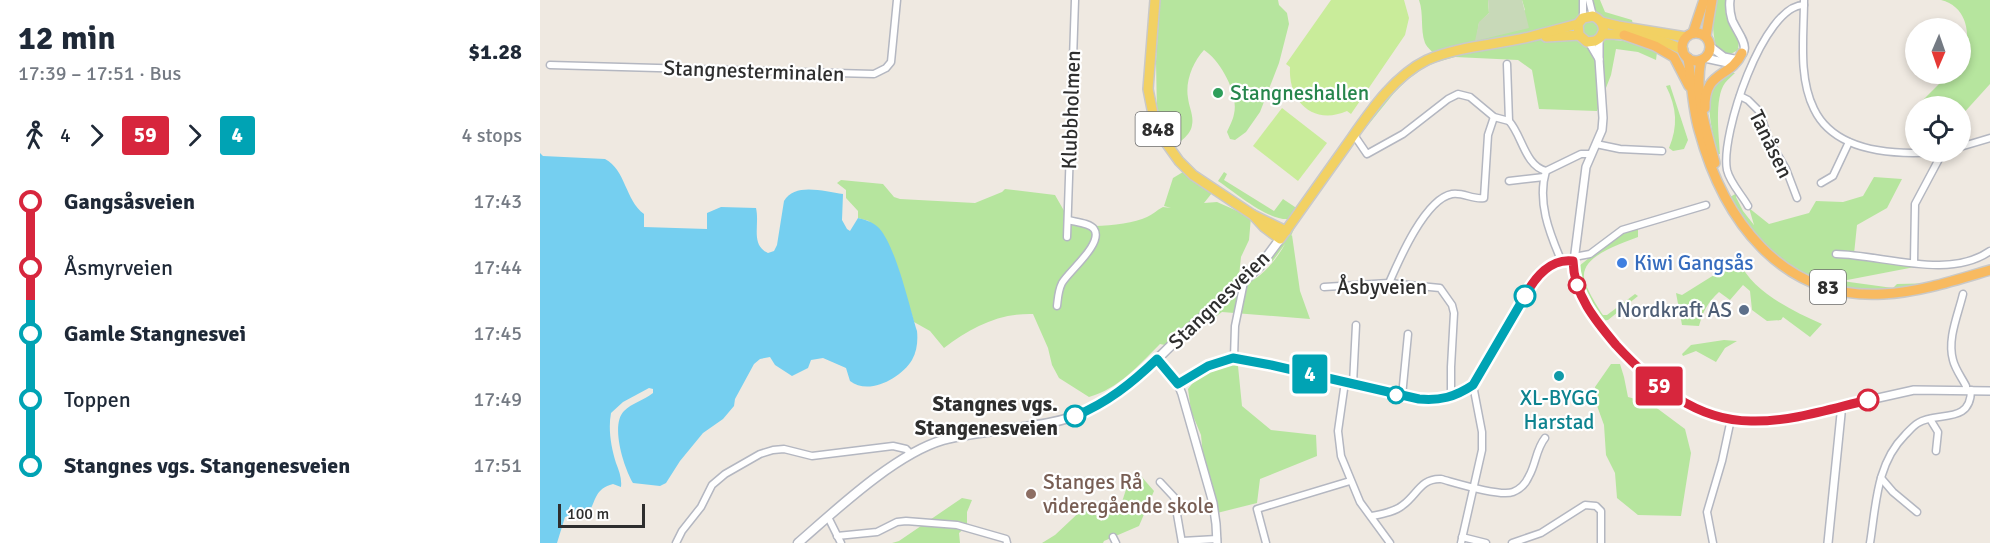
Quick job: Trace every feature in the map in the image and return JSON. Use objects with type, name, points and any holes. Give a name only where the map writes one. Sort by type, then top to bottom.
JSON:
[{"type":"highway","name":"83","points":[[1704,0],[1689,35],[1682,44],[1699,130],[1707,156],[1733,213],[1759,247],[1782,266],[1821,285],[1858,294],[1883,294],[1922,288],[1990,270]]},
{"type":"highway","points":[[1711,47],[1706,36],[1712,0]]},
{"type":"highway","points":[[1689,35],[1701,33],[1706,36]]},
{"type":"highway","name":"83","points":[[1624,35],[1655,46],[1674,57],[1691,90]]},
{"type":"highway","name":"83","points":[[1711,47],[1703,59],[1698,78],[1698,95],[1716,174]]},
{"type":"highway","points":[[1685,54],[1695,61],[1703,59]]},
{"type":"highway","name":"83","points":[[1706,128],[1705,99],[1708,87],[1720,73],[1736,64],[1739,56]]},
{"type":"main road","name":"848","points":[[1155,0],[1148,88],[1158,128],[1179,162],[1194,175],[1253,216],[1264,227],[1283,235]]},
{"type":"main road","name":"Stangnesveien","points":[[798,543],[870,483],[911,454],[942,441],[1072,417],[1110,399],[1135,380],[1260,266],[1354,135],[1392,87],[1419,65],[1450,52],[1532,36],[1581,21],[1597,19],[1617,26],[1689,35]]},
{"type":"main road","points":[[1597,19],[1604,28],[1597,38]]},
{"type":"main road","points":[[1581,21],[1579,35],[1582,39],[1624,35],[1666,42],[1685,54]]},
{"type":"main road","name":"Stangnesveien","points":[[1532,36],[1579,35]]},
{"type":"street","name":"Stangnesterminalen","points":[[550,65],[874,74],[886,68],[891,62],[897,0]]},
{"type":"street","name":"Klubbholmen","points":[[1067,237],[1075,0]]},
{"type":"street","points":[[1581,21],[1583,0]]},
{"type":"street","points":[[1589,0],[1597,19]]},
{"type":"street","points":[[1703,59],[1728,63],[1739,56],[1744,40],[1731,17],[1730,0]]},
{"type":"street","points":[[1748,206],[1727,168],[1731,126],[1740,96],[1767,35],[1788,11],[1797,5],[1804,3],[1804,68],[1811,103],[1816,114],[1826,126],[1849,142],[1882,150],[1905,152]]},
{"type":"street","points":[[1597,38],[1604,118],[1602,130],[1586,167],[1574,259],[1578,291],[1588,309],[1609,336],[1653,382],[1678,400],[1731,419],[1750,421],[1771,420],[1914,390],[1990,390]]},
{"type":"street","points":[[1711,47],[1724,57],[1739,56]]},
{"type":"street","points":[[1507,64],[1509,121]]},
{"type":"street","points":[[1354,135],[1367,154],[1404,134],[1448,99],[1458,94],[1470,97],[1494,117],[1509,121],[1514,126],[1528,155],[1545,174]]},
{"type":"street","name":"Tanåsen","points":[[1740,96],[1749,100],[1759,111],[1769,140],[1786,169],[1797,198]]},
{"type":"street","points":[[1389,283],[1415,231],[1435,205],[1452,194],[1484,198],[1488,135],[1494,117]]},
{"type":"street","points":[[1971,144],[1990,138]]},
{"type":"street","points":[[1821,183],[1833,176],[1849,142]]},
{"type":"street","points":[[1596,144],[1620,149],[1662,151]]},
{"type":"street","points":[[1509,181],[1545,174],[1581,154],[1591,154]]},
{"type":"street","points":[[1914,263],[1914,204],[1937,162]]},
{"type":"street","points":[[1545,174],[1544,210],[1561,260]]},
{"type":"street","points":[[1178,384],[1208,366],[1233,358],[1402,396],[1437,400],[1452,397],[1473,385],[1527,292],[1549,266],[1561,260],[1590,254],[1622,230],[1706,205]]},
{"type":"street","points":[[1057,306],[1062,284],[1096,241],[1095,230],[1091,226],[1068,220]]},
{"type":"street","points":[[1836,254],[1914,263],[1956,265],[1990,251]]},
{"type":"street","points":[[1233,358],[1235,326],[1244,281]]},
{"type":"street","name":"Åsbyveien","points":[[1324,287],[1389,283],[1440,288],[1452,305],[1454,313],[1452,397]]},
{"type":"street","points":[[1870,543],[1877,490],[1886,464],[1898,442],[1918,423],[1962,411],[1971,399],[1953,360],[1952,352],[1954,327],[1963,294]]},
{"type":"street","points":[[1353,384],[1356,324]]},
{"type":"street","points":[[1402,396],[1408,334]]},
{"type":"street","points":[[1157,359],[1178,384],[1213,503],[1217,541],[1182,542],[1174,497],[1160,482]]},
{"type":"street","points":[[1345,382],[1338,431],[1341,456],[1360,502],[1390,543]]},
{"type":"street","points":[[1473,385],[1482,440],[1480,460],[1461,540],[1486,543]]},
{"type":"street","points":[[1828,543],[1841,414],[1839,407]]},
{"type":"street","points":[[1713,543],[1707,512],[1731,419]]},
{"type":"street","points":[[1930,419],[1938,432],[1936,451]]},
{"type":"street","points":[[1372,516],[1402,507],[1422,485],[1431,479],[1512,493],[1522,487],[1531,473],[1538,449],[1545,438]]},
{"type":"street","points":[[676,543],[682,531],[701,507],[712,485],[725,474],[760,454],[783,449],[812,456],[893,446],[906,449],[911,454]]},
{"type":"street","points":[[1881,478],[1893,492],[1917,512]]},
{"type":"street","points":[[1266,543],[1257,509],[1350,481]]},
{"type":"street","points":[[1512,543],[1541,533],[1581,506],[1592,505],[1600,508],[1601,543]]},
{"type":"street","points":[[828,517],[841,543]]},
{"type":"street","points":[[837,536],[877,532],[897,522],[906,521],[957,525],[1006,539],[1007,543]]},
{"type":"green space","points":[[1160,0],[1278,0],[1279,5],[1287,13],[1289,24],[1279,63],[1260,112],[1246,132],[1235,140],[1230,139],[1227,132],[1235,106],[1231,88],[1222,69],[1204,50],[1193,66],[1188,85],[1191,129],[1184,139],[1170,148],[1157,115],[1156,61]]},
{"type":"green space","points":[[1331,0],[1404,0],[1409,18],[1405,35],[1351,114],[1347,111],[1335,115],[1323,115],[1313,113],[1305,107],[1293,90],[1290,67],[1286,64]]},
{"type":"green space","points":[[1419,0],[1488,0],[1489,13],[1479,23],[1476,41],[1525,10],[1522,0],[1600,0],[1605,12],[1632,20],[1633,25],[1608,19],[1614,40],[1636,44],[1657,52],[1656,60],[1638,52],[1616,49],[1611,75],[1597,111],[1539,109],[1532,70],[1518,60],[1455,57],[1425,67],[1407,80],[1360,135],[1366,124],[1396,90],[1411,76],[1438,57],[1425,43]]},
{"type":"green space","points":[[1488,0],[1522,0],[1529,28],[1475,41],[1479,22],[1489,13]]},
{"type":"green space","points":[[1716,0],[1725,0],[1727,18],[1738,42],[1738,50],[1729,55],[1716,47],[1713,24]]},
{"type":"green space","points":[[1941,0],[1990,0],[1990,84],[1971,105],[1971,96],[1927,96],[1939,84],[1971,84],[1971,18],[1963,18],[1956,7]]},
{"type":"green space","points":[[1729,73],[1735,73],[1725,83],[1719,98],[1720,154],[1717,154],[1709,99],[1714,85]]},
{"type":"green space","points":[[1670,85],[1688,140],[1684,149],[1673,151],[1669,148],[1674,132],[1675,117],[1666,86]]},
{"type":"green space","points":[[1282,108],[1327,143],[1298,181],[1253,146]]},
{"type":"green space","points":[[1183,172],[1212,193],[1204,203],[1217,202],[1251,217],[1249,240],[1241,257],[1238,285],[1252,281],[1266,270],[1277,257],[1285,244],[1272,262],[1272,257],[1294,229],[1291,236],[1300,291],[1310,319],[1222,312],[1174,347],[1160,344],[1119,382],[1089,397],[1059,378],[1033,314],[1008,316],[986,323],[964,334],[944,348],[930,331],[914,322],[896,263],[869,221],[858,218],[858,211],[846,198],[846,190],[837,183],[841,180],[883,184],[894,197],[900,199],[975,203],[1005,189],[1055,195],[1071,223],[1098,226],[1130,222],[1147,217],[1163,207],[1171,208],[1164,206],[1173,178]]},
{"type":"green space","points":[[1224,172],[1227,174],[1224,180],[1274,211],[1283,199],[1298,209],[1289,219],[1272,216],[1262,211],[1218,181]]},
{"type":"green space","points":[[1874,177],[1902,179],[1887,208],[1857,225],[1854,254],[1925,265],[1842,281],[1893,288],[1897,284],[1939,283],[1904,289],[1871,291],[1839,287],[1822,282],[1784,265],[1761,242],[1730,197],[1737,193],[1736,197],[1743,211],[1754,225],[1749,208],[1769,224],[1809,213],[1816,201],[1843,202],[1863,196]]},
{"type":"green space","points":[[1638,228],[1638,237],[1596,256],[1585,269],[1584,277],[1587,286],[1603,315],[1607,315],[1635,294],[1638,296],[1608,320],[1601,321],[1586,295],[1579,266],[1618,235]]},
{"type":"green space","points":[[1738,260],[1753,282],[1763,291],[1797,313],[1822,324],[1810,337],[1783,317],[1781,320],[1767,321],[1752,310],[1750,291],[1743,285],[1730,300],[1719,292],[1706,307],[1699,326],[1682,325],[1676,293],[1682,295]]},
{"type":"green space","points":[[1724,340],[1737,341],[1725,348],[1716,362],[1696,351],[1683,356],[1682,354],[1691,345]]},
{"type":"green space","points":[[1237,356],[1242,406],[1271,430],[1316,435],[1317,456],[1260,479],[1257,503],[1217,513],[1203,456],[1201,435],[1191,411],[1188,389],[1203,370]]},
{"type":"green space","points":[[1611,364],[1620,364],[1628,397],[1650,403],[1685,429],[1691,453],[1681,516],[1638,515],[1617,498],[1615,473],[1606,455],[1604,425],[1596,403],[1595,387]]},
{"type":"green space","points":[[1140,475],[1154,491],[1139,526],[1103,543],[1042,543],[1055,535],[1087,505],[1101,521],[1121,505],[1130,477]]},
{"type":"green space","points":[[962,498],[972,500],[967,512],[967,526],[959,533],[960,543],[892,543],[899,541]]},
{"type":"water","points":[[540,153],[543,156],[605,159],[617,170],[633,201],[644,214],[644,227],[707,229],[707,213],[721,207],[756,208],[757,240],[762,249],[768,253],[774,251],[777,245],[784,201],[789,195],[803,190],[843,194],[842,220],[847,229],[850,231],[858,218],[874,224],[891,248],[917,331],[917,346],[912,360],[893,379],[866,387],[850,381],[846,368],[823,358],[811,360],[808,368],[792,376],[775,365],[770,357],[760,359],[754,364],[735,399],[734,406],[723,419],[703,433],[680,461],[666,483],[660,486],[633,483],[626,467],[618,436],[620,417],[624,411],[653,393],[653,389],[649,388],[623,402],[611,413],[611,438],[621,487],[613,484],[601,490],[584,518],[577,514],[565,517],[557,543],[540,543]]},
{"type":"bus line","name":"59","points":[[1525,296],[1549,266],[1561,260],[1573,261],[1578,291],[1588,309],[1630,360],[1653,382],[1678,400],[1731,419],[1750,421],[1784,419],[1868,400]]},
{"type":"bus line","name":"4","points":[[1075,416],[1110,399],[1157,359],[1178,384],[1208,366],[1233,358],[1419,399],[1437,400],[1452,397],[1473,385],[1525,296]]},
{"type":"place","name":"Stangneshallen","points":[[1218,93]]},
{"type":"place","name":"Kiwi Gangsås","points":[[1622,263]]},
{"type":"place","name":"Nordkraft AS","points":[[1744,310]]},
{"type":"place","name":"XL-BYGG Harstad","points":[[1559,376]]},
{"type":"place","name":"Stangnes vgs. Stangenesveien","points":[[1075,416]]},
{"type":"place","name":"Stanges Rå videregående skole","points":[[1031,494]]}]
